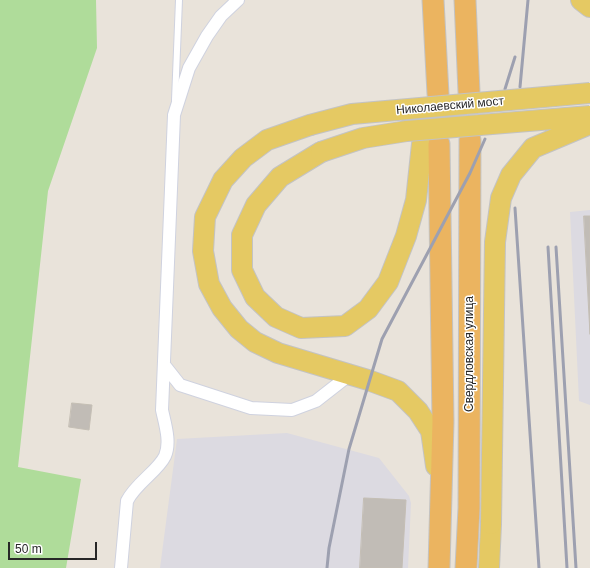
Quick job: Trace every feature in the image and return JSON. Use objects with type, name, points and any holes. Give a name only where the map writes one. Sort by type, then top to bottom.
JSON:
[{"type":"highway","points":[[432,0],[434,95]]},
{"type":"highway","points":[[464,0],[469,92]]},
{"type":"highway","name":"Свердловская улица","points":[[466,568],[469,500],[470,140]]},
{"type":"highway","points":[[431,144],[443,422],[439,568]]},
{"type":"main road","points":[[581,0],[590,7]]},
{"type":"main road","name":"Николаевский мост","points":[[442,499],[431,431],[418,411],[398,392],[368,380],[348,376],[278,353],[255,342],[239,329],[222,308],[209,284],[203,251],[205,217],[223,180],[243,158],[267,140],[310,124],[352,114],[590,93]]},
{"type":"main road","name":"Николаевский мост","points":[[431,144],[406,236],[388,282],[368,309],[344,326],[301,328],[276,317],[255,297],[242,270],[242,235],[256,205],[280,177],[321,152],[363,138],[407,131],[590,116]]},
{"type":"main road","points":[[489,568],[496,242],[501,198],[511,175],[533,148],[590,124]]},
{"type":"street","points":[[122,568],[127,501],[132,491],[165,456],[168,435],[162,410],[165,366],[174,115],[189,68],[207,36],[221,16],[238,0]]},
{"type":"street","points":[[165,366],[180,385],[251,408],[292,410],[316,402],[348,376]]},
{"type":"lane","points":[[174,115],[178,0]]},
{"type":"shaded area","points":[[590,210],[590,405],[579,401],[570,212]]},
{"type":"shaded area","points":[[287,433],[379,458],[409,496],[411,503],[408,568],[160,568],[177,439]]},
{"type":"green space","points":[[0,0],[96,0],[97,48],[48,191],[18,467],[81,479],[66,568],[0,568]]},
{"type":"building","points":[[584,216],[590,216],[590,334]]},
{"type":"building","points":[[72,403],[92,405],[89,430],[69,427]]},
{"type":"building","points":[[364,498],[406,500],[402,568],[360,568]]},
{"type":"railway","points":[[520,87],[528,0]]},
{"type":"railway","points":[[505,89],[515,57]]},
{"type":"railway","points":[[327,568],[329,548],[349,449],[382,339],[470,173],[485,139]]},
{"type":"railway","points":[[515,208],[539,568]]},
{"type":"railway","points":[[548,247],[567,568]]},
{"type":"railway","points":[[556,247],[576,568]]}]
